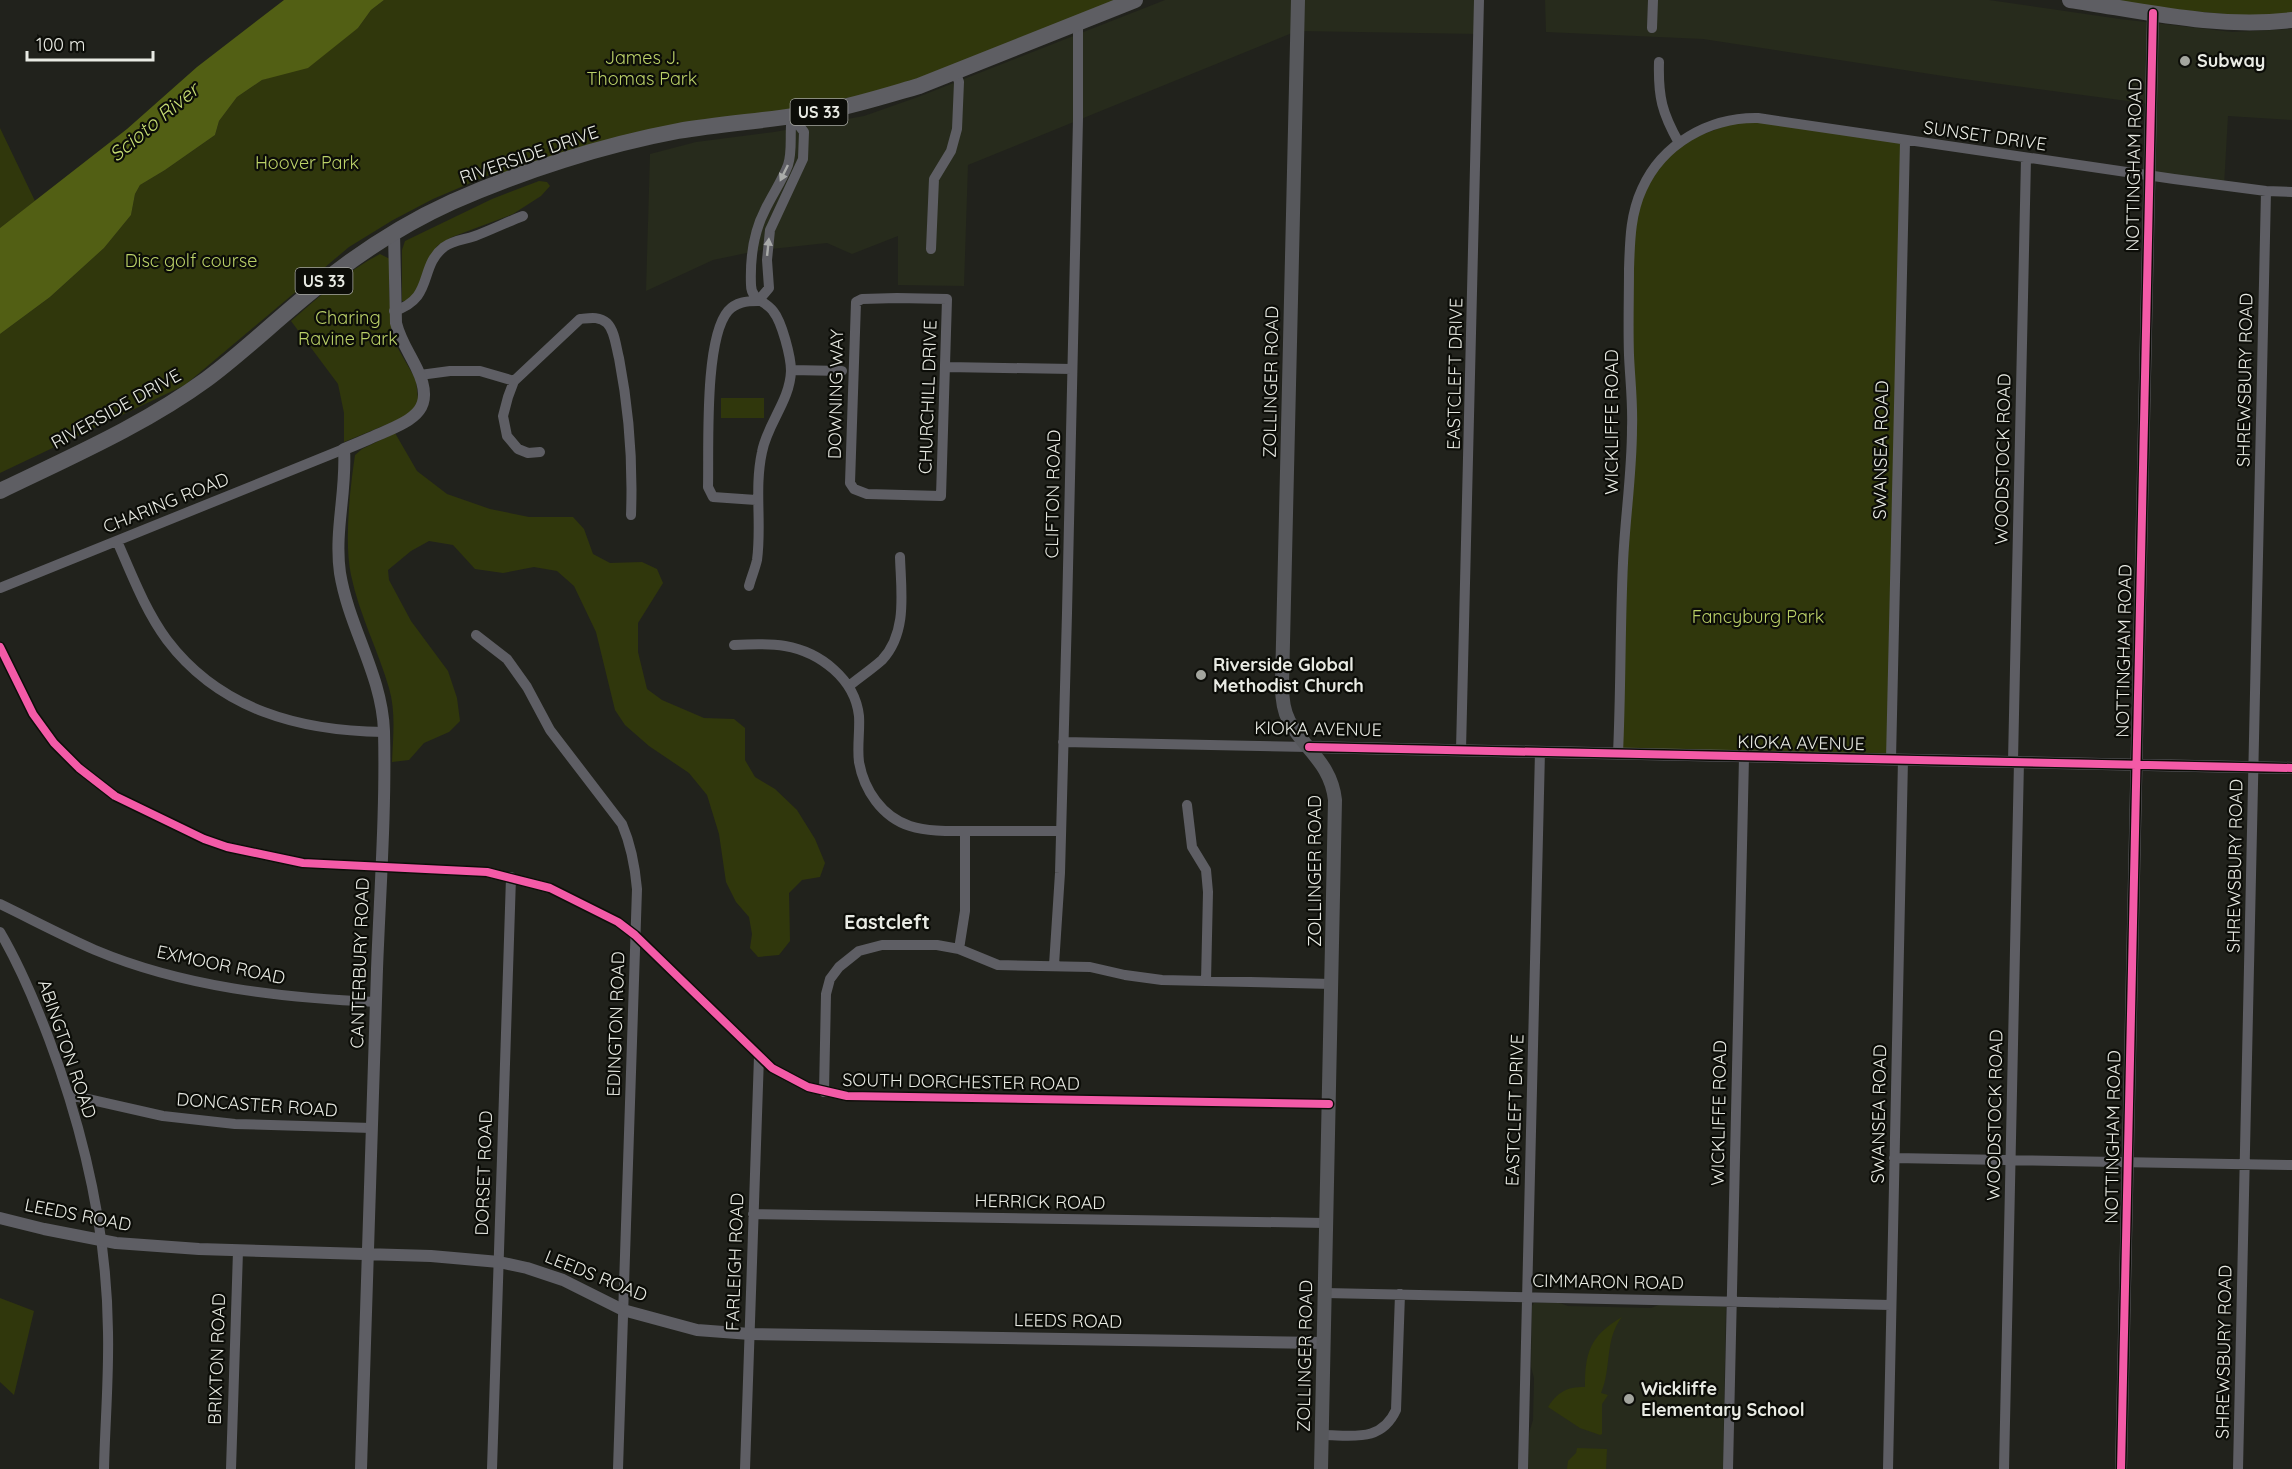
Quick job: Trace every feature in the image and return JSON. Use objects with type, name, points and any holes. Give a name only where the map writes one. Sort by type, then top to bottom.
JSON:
[{"type":"main road","name":"RIVERSIDE DRIVE","points":[[0,491],[91,447],[183,395],[225,365],[337,271],[394,233],[452,202],[538,170],[598,151],[677,131],[792,116],[866,102],[919,86],[1135,0]]},
{"type":"main road","name":"ZOLLINGER ROAD","points":[[1298,0],[1282,697],[1288,719],[1325,767],[1332,783],[1335,800],[1321,1469]]},
{"type":"main road","points":[[2070,0],[2203,21],[2265,23],[2292,20]]},
{"type":"street","name":"EASTCLEFT DRIVE","points":[[1461,750],[1479,0]]},
{"type":"street","points":[[1652,28],[1653,0]]},
{"type":"street","name":"NOTTINGHAM ROAD","points":[[2121,1469],[2152,13]]},
{"type":"street","name":"CLIFTON ROAD","points":[[1054,965],[1061,831],[1078,23]]},
{"type":"street","points":[[1659,63],[1660,104],[1679,142]]},
{"type":"street","points":[[931,249],[934,179],[951,151],[957,129],[959,82],[955,71]]},
{"type":"street","points":[[748,586],[756,562],[758,529],[756,500],[762,450],[784,400],[791,370],[781,323],[772,309],[758,301],[750,288],[753,248],[763,212],[787,167],[791,154],[789,132],[792,116]]},
{"type":"street","points":[[756,500],[713,497],[708,487],[712,364],[721,322],[730,309],[743,302],[758,301],[769,288],[767,257],[770,230],[803,159],[804,132],[792,116]]},
{"type":"street","name":"SUNSET DRIVE","points":[[1679,142],[1702,128],[1747,118],[1776,120],[2026,158],[2266,191],[2292,192]]},
{"type":"street","name":"SWANSEA ROAD","points":[[1888,1469],[1894,1158],[1905,141]]},
{"type":"street","name":"WICKLIFFE ROAD","points":[[1618,753],[1623,562],[1632,473],[1633,425],[1628,315],[1630,237],[1633,214],[1641,190],[1651,171],[1679,142]]},
{"type":"street","name":"WOODSTOCK ROAD","points":[[2004,1469],[2026,158]]},
{"type":"street","name":"SHREWSBURY ROAD","points":[[2238,1469],[2266,191]]},
{"type":"street","points":[[394,311],[409,306],[418,297],[434,259],[443,248],[455,241],[475,236],[523,216]]},
{"type":"street","points":[[344,449],[415,418],[422,408],[425,396],[420,375],[398,333],[394,311],[394,233]]},
{"type":"street","name":"CHURCHILL DRIVE","points":[[859,300],[947,299],[941,496]]},
{"type":"street","name":"DOWNING WAY","points":[[859,300],[854,309],[852,381],[850,477],[854,489],[867,494],[941,496]]},
{"type":"street","points":[[540,452],[528,453],[518,449],[507,436],[503,416],[514,381],[580,319],[598,318],[609,326],[615,338],[629,415],[631,515]]},
{"type":"street","points":[[946,367],[1072,369]]},
{"type":"street","points":[[791,370],[842,371]]},
{"type":"street","points":[[420,375],[450,371],[480,371],[514,381]]},
{"type":"street","name":"CHARING ROAD","points":[[0,588],[344,449]]},
{"type":"street","name":"CANTERBURY ROAD","points":[[344,449],[345,465],[338,554],[340,572],[350,614],[376,682],[384,732],[361,1469]]},
{"type":"street","points":[[117,541],[138,590],[168,641],[208,681],[240,702],[295,724],[331,730],[384,732]]},
{"type":"street","points":[[849,686],[882,659],[896,635],[902,608],[900,557]]},
{"type":"street","name":"EDINGTON ROAD","points":[[476,635],[507,659],[527,687],[550,730],[622,824],[628,837],[636,872],[618,1469]]},
{"type":"street","points":[[734,645],[782,645],[798,649],[826,663],[849,686],[859,715],[859,761],[867,789],[885,812],[910,826],[939,831],[1061,831]]},
{"type":"street","name":"SOUTH DORCHESTER ROAD","points":[[0,648],[33,714],[54,743],[79,768],[115,796],[227,848],[303,863],[465,869],[511,877],[550,888],[618,922],[635,935],[772,1068],[808,1087],[824,1092],[865,1097],[1329,1104]]},
{"type":"street","name":"KIOKA AVENUE","points":[[1063,742],[2292,768]]},
{"type":"street","name":"EASTCLEFT DRIVE","points":[[1522,1469],[1540,751]]},
{"type":"street","name":"WICKLIFFE ROAD","points":[[1728,1469],[1744,757]]},
{"type":"street","points":[[1187,805],[1192,847],[1206,870],[1208,892],[1206,981]]},
{"type":"street","points":[[959,949],[965,911],[965,831]]},
{"type":"street","name":"DORSET ROAD","points":[[492,1469],[511,877]]},
{"type":"street","name":"EXMOOR ROAD","points":[[0,904],[96,950],[173,976],[274,995],[376,1002]]},
{"type":"street","name":"ABINGTON ROAD","points":[[0,932],[23,973],[70,1095],[94,1196],[101,1242],[108,1331],[104,1469]]},
{"type":"street","points":[[824,1092],[826,994],[830,979],[839,966],[859,951],[882,945],[938,945],[959,949],[998,965],[1090,967],[1162,980],[1332,984]]},
{"type":"street","name":"FARLEIGH ROAD","points":[[745,1469],[759,1056]]},
{"type":"street","name":"DONCASTER ROAD","points":[[70,1095],[173,1117],[235,1124],[372,1128]]},
{"type":"street","points":[[1894,1158],[2292,1166]]},
{"type":"street","name":"HERRICK ROAD","points":[[753,1214],[1326,1223]]},
{"type":"street","name":"LEEDS ROAD","points":[[0,1218],[101,1242],[238,1251],[431,1256],[499,1262],[527,1268],[563,1280],[623,1310],[697,1330],[750,1334],[1324,1343]]},
{"type":"street","name":"BRIXTON ROAD","points":[[231,1469],[238,1251]]},
{"type":"street","name":"CIMMARON ROAD","points":[[1325,1293],[1891,1305]]},
{"type":"street","points":[[1322,1435],[1380,1432],[1390,1423],[1396,1410],[1400,1294]]},
{"type":"shaded area","points":[[1165,0],[1479,0],[1479,34],[1297,31],[968,165],[964,286],[898,285],[898,236],[852,254],[827,243],[761,250],[713,260],[646,291],[650,154],[696,142],[774,132],[864,116]]},
{"type":"shaded area","points":[[1545,0],[1989,0],[2232,32],[2292,29],[2292,120],[2228,116],[2224,186],[2149,175],[2150,104],[1956,78],[1703,39],[1546,32]]},
{"type":"shaded area","name":"Wickliffe Elementary School","points":[[1557,1302],[1568,1306],[1651,1308],[1661,1304],[1726,1307],[1723,1469],[1528,1469],[1529,1433],[1533,1420],[1532,1306],[1534,1303]]},
{"type":"green space","name":"Hoover Park","points":[[384,0],[1135,0],[919,86],[716,125],[499,184],[494,173],[433,199],[349,247],[185,385],[0,473],[0,334],[50,297],[104,248],[131,215],[135,194],[140,185],[215,135],[219,121],[237,97],[262,80],[282,73],[358,28],[371,10]]},
{"type":"green space","points":[[2070,0],[2292,0],[2292,20]]},
{"type":"green space","name":"Fancyburg Park","points":[[1747,118],[1905,141],[1891,759],[1618,753],[1632,473],[1630,237],[1641,190],[1679,143]]},
{"type":"green space","points":[[0,128],[35,201],[0,228]]},
{"type":"green space","points":[[539,181],[547,182],[550,186],[541,196],[513,214],[452,237],[437,246],[417,291],[407,302],[402,301],[402,250],[405,241],[492,199]]},
{"type":"green space","name":"Charing Ravine Park","points":[[380,254],[390,259],[392,338],[416,380],[418,399],[414,410],[400,419],[344,442],[344,413],[338,384],[291,321],[345,276]]},
{"type":"green space","points":[[721,398],[764,398],[764,418],[721,418]]},
{"type":"green space","points":[[395,433],[417,471],[447,494],[490,509],[529,517],[573,517],[584,529],[593,554],[610,563],[642,562],[657,569],[663,583],[638,623],[638,652],[647,689],[662,700],[704,718],[734,719],[745,728],[745,760],[755,777],[775,789],[797,810],[815,839],[825,863],[820,877],[802,880],[789,893],[790,941],[779,955],[758,957],[750,948],[752,934],[749,917],[736,902],[726,882],[719,834],[707,795],[689,773],[649,746],[625,725],[615,710],[596,632],[574,586],[557,571],[534,567],[503,573],[475,569],[453,545],[429,541],[411,551],[388,570],[389,580],[411,621],[448,671],[457,698],[460,721],[449,732],[424,743],[409,760],[392,762],[393,706],[385,674],[354,589],[349,561],[348,531],[355,455],[362,449]]},
{"type":"green space","points":[[0,1298],[34,1311],[14,1395],[0,1382]]},
{"type":"green space","points":[[1622,1317],[1616,1326],[1610,1345],[1601,1393],[1608,1395],[1602,1404],[1602,1434],[1600,1435],[1580,1428],[1548,1407],[1563,1391],[1585,1387],[1588,1354],[1596,1338]]},
{"type":"green space","points":[[1577,1448],[1607,1449],[1606,1469],[1567,1469],[1568,1461],[1576,1453]]},
{"type":"water","name":"Scioto River","points":[[284,0],[384,0],[371,10],[358,28],[308,68],[262,80],[237,97],[219,121],[215,135],[140,185],[135,194],[131,215],[104,248],[50,297],[0,334],[0,228],[127,129],[197,67]]},
{"type":"cycle path","points":[[2121,1469],[2153,13]]},
{"type":"cycle path","points":[[0,647],[33,714],[54,743],[79,768],[115,796],[204,839],[227,847],[303,863],[487,872],[550,888],[618,922],[635,935],[772,1068],[808,1087],[847,1096],[1329,1104]]},
{"type":"cycle path","points":[[1309,747],[2292,768]]},
{"type":"place","name":"Subway","points":[[2185,61]]},
{"type":"place","name":"Riverside Global Methodist Church","points":[[1201,675]]},
{"type":"place","name":"Wickliffe Elementary School","points":[[1629,1399]]},
{"type":"district","name":"Eastcleft","points":[[887,922]]},
{"type":"park label","name":"James J. Thomas Park","points":[[642,68]]},
{"type":"park label","name":"Disc golf course","points":[[191,261]]}]
